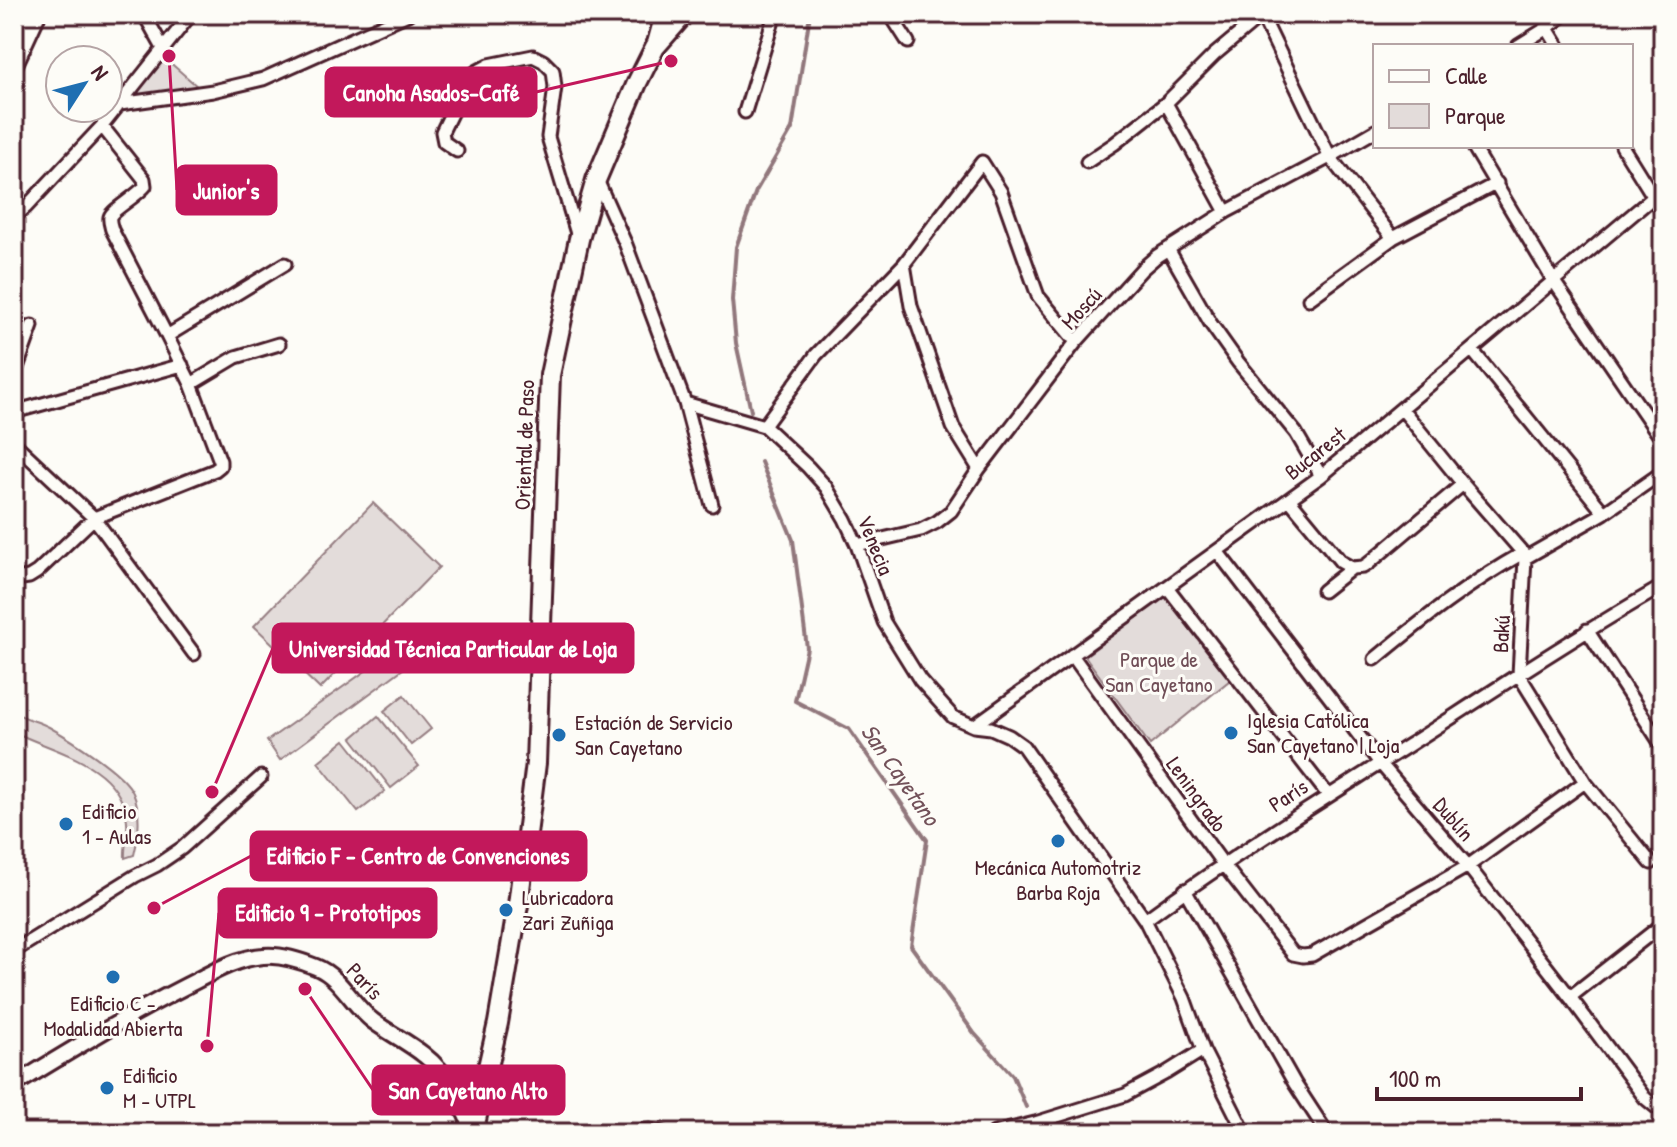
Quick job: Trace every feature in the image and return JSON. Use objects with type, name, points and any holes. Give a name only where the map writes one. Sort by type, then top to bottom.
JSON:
[{"type":"highway","name":"Oriental de Paso","points":[[473,1132],[498,1023],[518,905],[536,763],[550,375],[579,239],[596,180],[655,47],[684,14]]},
{"type":"main road","points":[[14,64],[37,14]]},
{"type":"main road","points":[[655,47],[662,14]]},
{"type":"street","points":[[144,14],[163,48]]},
{"type":"street","points":[[124,99],[191,14]]},
{"type":"street","points":[[124,103],[213,91],[263,79],[408,14]]},
{"type":"street","points":[[745,112],[775,14]]},
{"type":"street","points":[[890,14],[908,42]]},
{"type":"street","points":[[1087,162],[1166,103],[1214,55],[1262,14],[1330,157],[1393,238]]},
{"type":"street","points":[[1521,44],[1565,14]]},
{"type":"street","points":[[1547,28],[1557,44]]},
{"type":"street","points":[[457,151],[444,142],[442,132],[464,87],[476,72],[489,65],[533,56],[543,61],[553,71],[555,87],[548,137],[579,239]]},
{"type":"street","points":[[1166,103],[1226,212]]},
{"type":"street","points":[[14,217],[102,126],[144,179],[145,186],[111,214],[109,221],[112,230],[191,384],[220,461],[220,466],[215,470],[94,518],[37,572],[29,577],[14,579]]},
{"type":"street","name":"Moscú","points":[[857,545],[921,530],[951,511],[979,469],[1076,342],[1142,269],[1226,212],[1373,132]]},
{"type":"street","points":[[1474,148],[1553,280],[1659,425],[1663,441]]},
{"type":"street","points":[[1624,148],[1658,192],[1663,212]]},
{"type":"street","points":[[764,426],[816,355],[904,264],[982,162],[1001,192],[1038,296],[1076,342]]},
{"type":"street","points":[[596,180],[626,245],[685,403],[712,505]]},
{"type":"street","points":[[1309,299],[1393,238],[1497,183]]},
{"type":"street","name":"Bucarest","points":[[974,726],[1321,476],[1658,192]]},
{"type":"street","points":[[1168,249],[1211,324],[1296,433],[1321,476]]},
{"type":"street","points":[[167,336],[285,264]]},
{"type":"street","points":[[904,264],[911,306],[953,427],[979,469]]},
{"type":"street","points":[[14,376],[32,326]]},
{"type":"street","points":[[191,384],[236,357],[279,344]]},
{"type":"street","points":[[1472,350],[1604,513]]},
{"type":"street","points":[[14,412],[182,365]]},
{"type":"street","name":"Venecia","points":[[685,403],[764,426],[826,487],[857,545],[884,622],[920,680],[953,717],[974,726],[991,728],[1023,746],[1145,920]]},
{"type":"street","points":[[1402,409],[1524,555]]},
{"type":"street","points":[[14,443],[94,518],[194,654]]},
{"type":"street","points":[[1375,659],[1437,608],[1490,571],[1604,513],[1663,472]]},
{"type":"street","points":[[1323,591],[1352,568],[1368,564],[1463,484]]},
{"type":"street","points":[[1289,499],[1341,562],[1352,568]]},
{"type":"street","name":"Dublín","points":[[1217,551],[1380,763],[1468,866],[1645,1098],[1656,1107],[1663,1108]]},
{"type":"street","name":"Bakú","points":[[1524,555],[1519,675],[1585,782],[1651,863]]},
{"type":"street","name":"París","points":[[1145,920],[1328,795],[1587,630],[1663,586]]},
{"type":"street","points":[[1167,587],[1328,795]]},
{"type":"street","points":[[1587,630],[1663,747]]},
{"type":"street","name":"Leningrado","points":[[1072,655],[1223,864],[1293,954],[1303,956],[1319,951],[1468,866]]},
{"type":"street","points":[[14,951],[182,848],[261,777]]},
{"type":"street","points":[[1468,866],[1585,782]]},
{"type":"street","points":[[1185,890],[1295,1084],[1327,1133]]},
{"type":"street","points":[[1145,920],[1184,998],[1203,1050],[1245,1133]]},
{"type":"street","points":[[1570,997],[1663,924]]},
{"type":"street","name":"París","points":[[14,1085],[138,1010],[213,972],[240,961],[277,955],[326,971],[371,1019],[425,1055],[458,1096],[473,1132]]},
{"type":"street","points":[[994,1133],[1038,1128],[1125,1095],[1203,1050]]},
{"type":"street","points":[[627,1133],[650,1130],[664,1133]]},
{"type":"green space","points":[[159,53],[205,93],[124,103],[124,99]]},
{"type":"green space","points":[[373,503],[439,567],[320,689],[254,626]]},
{"type":"green space","name":"Parque de San Cayetano","points":[[1165,597],[1230,680],[1150,745],[1085,656]]},
{"type":"green space","points":[[412,638],[423,654],[280,760],[267,741]]},
{"type":"green space","points":[[404,695],[431,729],[411,745],[384,711]]},
{"type":"green space","points":[[14,712],[69,739],[108,766],[128,785],[139,816],[134,855],[125,858],[126,815],[120,797],[110,783],[82,762],[14,732]]},
{"type":"green space","points":[[378,716],[419,766],[391,788],[352,738]]},
{"type":"green space","points":[[345,740],[385,791],[358,812],[318,762]]},
{"type":"waterway","name":"San Cayetano","points":[[751,411],[736,343],[732,300],[736,247],[756,191],[792,129],[810,14]]},
{"type":"waterway","name":"San Cayetano","points":[[761,462],[793,540],[807,648],[795,701],[849,729],[927,840],[911,946],[974,1033],[1013,1076],[1026,1107]]},
{"type":"place","name":"Junior's","points":[[169,56]]},
{"type":"place","name":"Canoha Asados-Café","points":[[671,61]]},
{"type":"place","name":"Iglesia Católica San Cayetano | Loja","points":[[1231,733]]},
{"type":"place","name":"Estación de Servicio San Cayetano","points":[[559,735]]},
{"type":"place","name":"Universidad Técnica Particular de Loja","points":[[212,792]]},
{"type":"place","name":"Edificio 1 - Aulas","points":[[66,824]]},
{"type":"place","name":"Mecánica Automotriz Barba Roja","points":[[1058,841]]},
{"type":"place","name":"Edificio F - Centro de Convenciones","points":[[154,908]]},
{"type":"place","name":"Lubricadora Zari Zuñiga","points":[[506,910]]},
{"type":"place","name":"Edificio C - Modalidad Abierta","points":[[113,977]]},
{"type":"place","name":"San Cayetano Alto","points":[[305,989]]},
{"type":"place","name":"Edificio 9 - Prototipos","points":[[207,1046]]},
{"type":"place","name":"Edificio M - UTPL","points":[[107,1088]]}]
